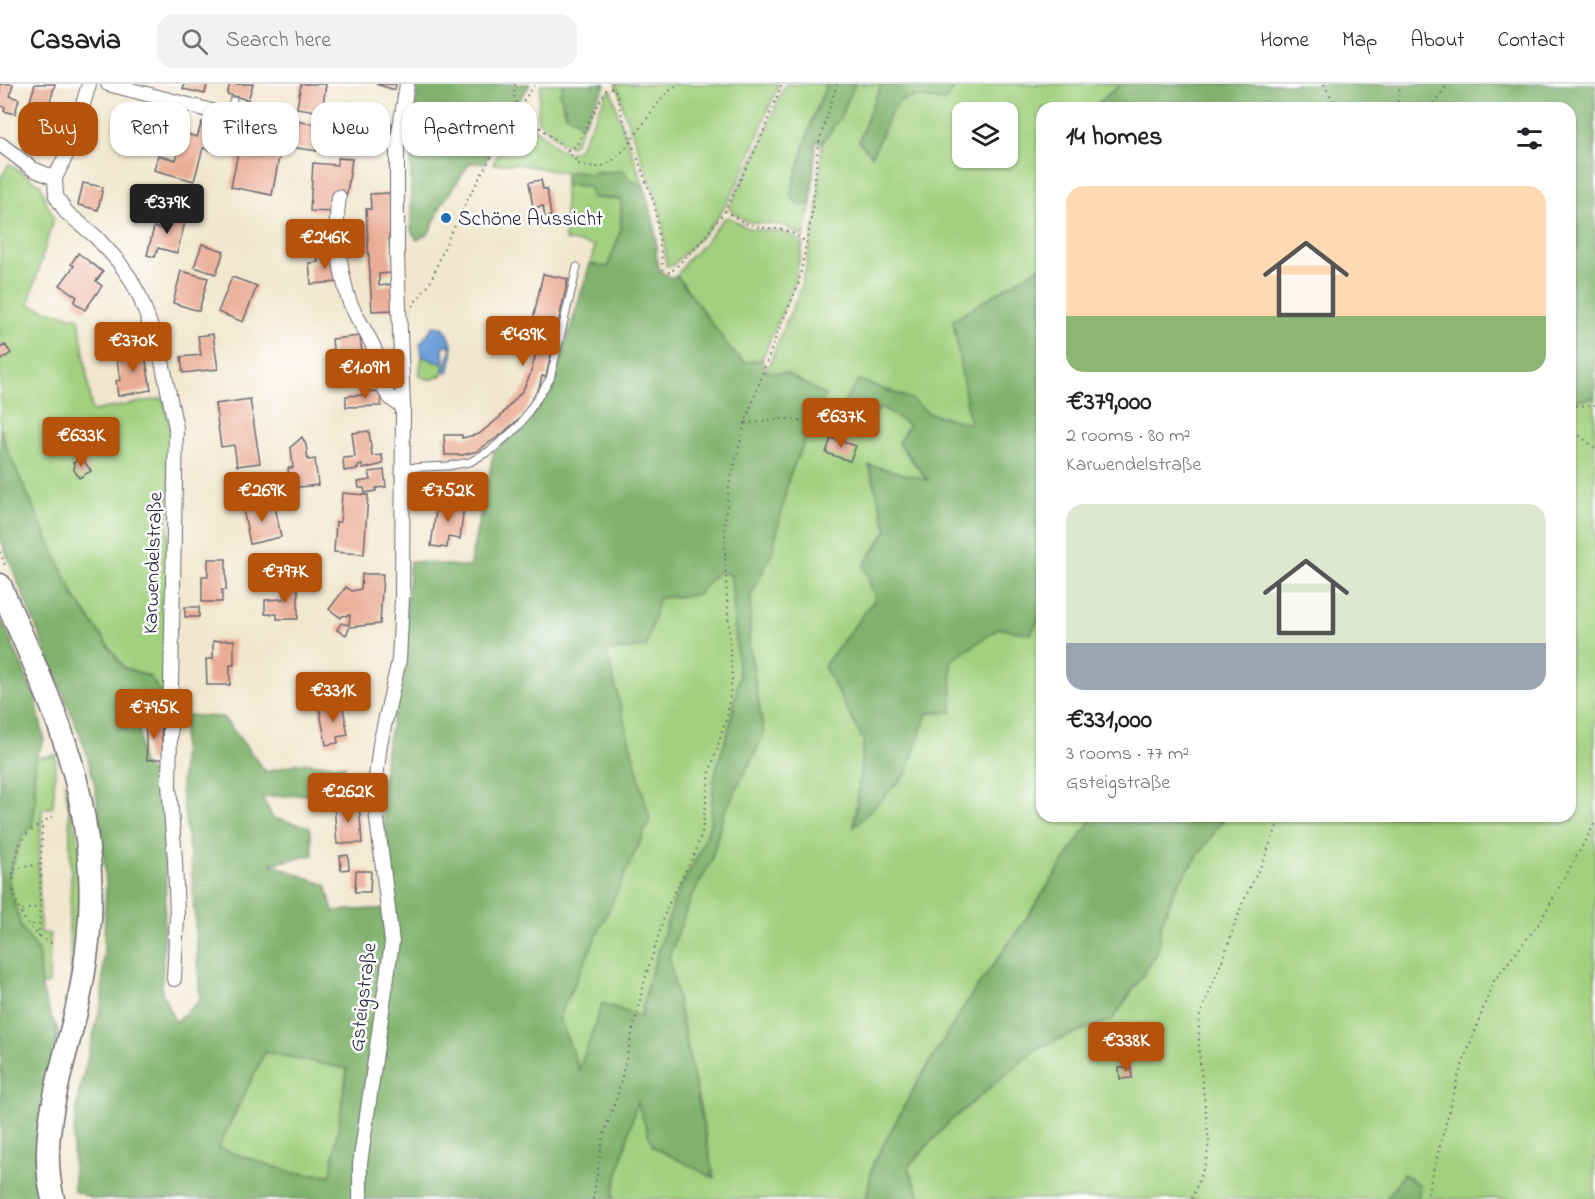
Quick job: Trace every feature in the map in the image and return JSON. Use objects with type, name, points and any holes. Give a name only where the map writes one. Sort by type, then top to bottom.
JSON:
[{"type":"main road","points":[[0,585],[64,738],[81,801],[90,877],[88,939],[79,999],[66,1044],[48,1139],[48,1181],[53,1199]]},
{"type":"street","points":[[0,144],[33,169],[56,178],[71,145],[89,84]]},
{"type":"street","points":[[108,84],[202,111]]},
{"type":"street","name":"Gsteigstraße","points":[[360,1199],[360,1164],[392,942],[374,794],[380,744],[399,660],[402,600],[403,406],[397,257],[397,145],[407,84]]},
{"type":"street","name":"Karwendelstraße","points":[[56,178],[56,196],[66,212],[85,226],[108,250],[130,278],[140,297],[160,352],[176,428],[169,774],[177,916],[174,979]]},
{"type":"street","points":[[339,197],[336,214],[337,229],[347,295],[374,348],[383,387],[392,401],[403,406]]},
{"type":"lane","points":[[403,468],[448,466],[470,462],[491,450],[519,426],[550,379],[577,267]]},
{"type":"path","points":[[514,84],[516,102]]},
{"type":"path","points":[[523,102],[535,84]]},
{"type":"path","points":[[537,125],[567,150],[579,164],[598,167],[619,154],[632,141],[652,110],[672,88],[679,84]]},
{"type":"path","points":[[567,150],[576,146],[609,88],[614,88],[656,206],[661,240],[661,261],[663,269],[670,273],[712,230],[725,211],[760,140],[782,84]]},
{"type":"path","points":[[592,1199],[603,1137],[618,1093],[645,979],[668,905],[695,853],[702,832],[710,771],[727,716],[732,679],[725,563],[725,522],[729,486],[745,423],[777,334],[798,286],[812,214],[818,145],[837,84]]},
{"type":"path","points":[[1324,84],[1334,102]]},
{"type":"path","points":[[1398,102],[1400,84]]},
{"type":"path","points":[[1434,102],[1448,84]]},
{"type":"path","points":[[401,319],[429,285],[448,239],[492,156]]},
{"type":"path","points":[[725,211],[752,226],[775,227],[792,231],[806,242]]},
{"type":"path","points":[[1576,406],[1595,405]]},
{"type":"path","points":[[745,423],[804,420],[817,428],[826,441]]},
{"type":"path","points":[[1576,433],[1595,448]]},
{"type":"path","points":[[52,816],[37,825],[21,842],[14,869],[14,887],[20,910],[29,926],[39,937],[56,945]]},
{"type":"path","points":[[1192,1199],[1206,1161],[1209,1142],[1198,1054],[1199,1018],[1243,902],[1279,822]]},
{"type":"path","points":[[1426,1199],[1458,1077],[1493,982],[1540,922],[1595,823]]},
{"type":"path","points":[[39,937],[42,824]]},
{"type":"path","points":[[33,860],[33,866]]},
{"type":"path","points":[[14,869],[40,864]]},
{"type":"path","points":[[20,910],[40,907]]},
{"type":"path","points":[[29,926],[39,925]]},
{"type":"green space","points":[[418,84],[530,84],[519,102],[416,102]]},
{"type":"green space","points":[[541,84],[563,84],[560,94],[566,114],[583,125],[574,144],[570,146],[563,144],[537,120]]},
{"type":"green space","points":[[563,84],[606,84],[583,125],[566,114],[560,94]]},
{"type":"green space","points":[[615,84],[779,84],[731,196],[711,226],[672,266],[666,266],[659,205]]},
{"type":"green space","points":[[785,84],[827,84],[812,120],[790,196],[800,206],[811,203],[804,237],[783,225],[747,222],[729,209],[762,141]]},
{"type":"green space","points":[[827,84],[855,84],[840,118],[822,143],[816,141],[811,203],[800,206],[790,196],[812,120]]},
{"type":"green space","points":[[855,84],[882,84],[869,112],[872,156],[890,114],[900,100],[916,97],[945,101],[957,84],[1121,84],[1099,102],[1036,102],[1036,270],[953,320],[970,424],[928,413],[911,399],[881,406],[909,425],[898,443],[928,481],[869,465],[887,530],[864,565],[875,599],[824,666],[864,741],[854,825],[906,774],[927,713],[952,712],[951,661],[999,628],[1031,634],[1036,624],[1036,822],[1090,822],[1024,922],[966,1003],[914,1088],[873,1164],[866,1199],[613,1199],[637,1101],[714,1177],[669,957],[690,900],[711,862],[723,815],[764,735],[749,644],[751,596],[773,550],[789,477],[825,396],[767,372],[801,288],[817,215],[822,143],[840,118]]},
{"type":"green space","points":[[882,84],[957,84],[945,101],[916,97],[900,100],[890,114],[872,156],[859,142]]},
{"type":"green space","points":[[1121,84],[1595,84],[1595,398],[1576,400],[1576,102],[1099,102]]},
{"type":"green space","points":[[612,91],[644,186],[599,171],[588,174],[579,171],[565,173],[519,164],[493,164],[497,156],[537,156],[537,130],[567,153],[578,150],[608,92]]},
{"type":"green space","points":[[411,156],[488,156],[485,163],[470,163],[442,204],[429,233],[417,240],[411,230]]},
{"type":"green space","points":[[9,164],[41,185],[54,217],[28,305],[79,318],[92,411],[163,398],[170,429],[166,701],[149,676],[124,668],[75,598],[8,452],[0,427],[0,179]]},
{"type":"green space","points":[[623,170],[631,181],[644,186],[655,227],[657,262],[660,271],[671,278],[677,276],[731,350],[745,363],[762,359],[767,372],[786,373],[825,395],[789,477],[773,550],[751,596],[749,644],[764,735],[723,815],[711,862],[690,900],[669,957],[714,1178],[653,1147],[637,1102],[613,1199],[94,1199],[74,1191],[73,1140],[79,1092],[102,1001],[106,883],[101,828],[95,786],[84,745],[0,538],[0,427],[8,452],[75,598],[124,668],[149,676],[166,701],[139,718],[141,763],[164,784],[166,876],[162,992],[175,1022],[200,1000],[191,861],[181,792],[184,715],[223,717],[266,772],[299,763],[345,765],[346,786],[320,794],[262,797],[273,818],[310,827],[313,855],[271,864],[326,885],[333,911],[395,908],[381,794],[386,749],[397,700],[410,561],[469,567],[494,451],[527,422],[543,401],[555,378],[590,264],[608,267],[621,229],[621,199],[592,198],[589,186],[565,185],[565,173],[579,171],[588,174]],"holes":[[[718,571],[731,575],[739,677],[730,725],[715,774],[710,825],[699,853],[676,896],[648,983],[641,1017],[602,1003],[579,1070],[559,1017],[650,820],[606,651],[646,647],[659,598],[697,595]],[[265,1052],[347,1069],[331,1175],[293,1173],[218,1148]]]},
{"type":"green space","points":[[565,185],[589,186],[593,198],[621,199],[621,229],[608,267],[590,264],[595,246],[565,240]]},
{"type":"green space","points":[[729,217],[746,227],[783,233],[803,243],[794,285],[762,359],[745,363],[731,350],[677,276],[687,260],[703,245],[723,219]]},
{"type":"green space","points":[[1036,270],[1036,624],[1031,634],[999,628],[951,661],[952,712],[927,713],[906,774],[854,827],[864,741],[824,666],[875,599],[864,565],[887,530],[869,465],[928,480],[898,442],[909,425],[881,407],[868,422],[834,418],[859,380],[911,399],[928,413],[970,424],[953,320]]},
{"type":"green space","points":[[422,356],[436,362],[444,362],[442,375],[431,380],[419,376]]},
{"type":"green space","points":[[1595,398],[1595,1199],[1418,1199],[1420,1185],[1403,1175],[1386,1199],[921,1199],[908,1167],[950,1121],[1039,1047],[1113,1019],[1157,954],[1162,922],[1175,888],[1222,822],[1576,822],[1576,400]]},
{"type":"green space","points":[[718,571],[731,575],[739,677],[730,725],[715,774],[710,825],[699,853],[676,896],[648,983],[640,1018],[579,1071],[559,1017],[650,820],[606,651],[646,647],[658,598],[697,595]]},
{"type":"green space","points":[[0,615],[36,699],[44,740],[36,758],[34,778],[36,800],[32,826],[21,838],[8,880],[21,927],[38,952],[41,986],[58,1031],[42,1199],[0,1199]]},
{"type":"green space","points":[[56,755],[53,807],[42,809],[39,872],[40,932],[50,934],[49,984],[41,986],[38,952],[21,928],[8,880],[21,838],[32,826],[36,801],[34,778],[36,758]]},
{"type":"green space","points":[[65,782],[83,862],[73,1005],[69,931],[71,879],[69,811]]},
{"type":"green space","points":[[1090,822],[1222,822],[1175,888],[1162,922],[1157,954],[1113,1019],[1039,1047],[950,1121],[908,1167],[921,1199],[866,1199],[873,1164],[914,1088],[966,1003],[1024,922]]},
{"type":"green space","points":[[265,1052],[348,1069],[331,1175],[293,1173],[218,1148]]},
{"type":"green space","points":[[1403,1174],[1420,1185],[1418,1199],[1386,1199]]},
{"type":"water","points":[[433,326],[443,327],[452,344],[452,354],[448,373],[443,372],[451,352],[449,344],[443,347],[444,362],[436,362],[422,356],[420,344]]},
{"type":"building","points":[[0,84],[13,84],[10,96],[19,99],[15,114],[4,111],[5,107],[0,106]]},
{"type":"building","points":[[35,84],[55,84],[50,102],[30,101]]},
{"type":"building","points":[[184,84],[207,84],[205,94],[183,89]]},
{"type":"building","points":[[230,84],[253,84],[248,100],[227,94]]},
{"type":"building","points":[[301,84],[326,84],[323,102],[311,102],[311,110],[299,108]]},
{"type":"building","points":[[376,84],[396,84],[395,90]]},
{"type":"building","points":[[202,122],[202,152],[194,181],[154,170],[158,156],[176,160],[177,156],[190,156],[190,135],[197,137]]},
{"type":"building","points":[[299,122],[311,123],[311,150],[299,148]]},
{"type":"building","points":[[237,156],[279,156],[272,195],[231,187]]},
{"type":"building","points":[[338,158],[352,159],[347,194],[336,194],[335,212],[310,211],[313,163],[337,165]]},
{"type":"building","points":[[541,180],[543,189],[547,189],[551,216],[545,217],[543,206],[533,208],[529,182]]},
{"type":"building","points":[[83,183],[103,187],[98,210],[78,205]]},
{"type":"building","points":[[390,193],[391,273],[379,274],[379,286],[394,284],[395,310],[372,311],[366,209],[371,209],[370,194]]},
{"type":"building","points":[[165,213],[186,218],[177,253],[158,248],[155,257],[147,255],[154,227],[161,229]]},
{"type":"building","points":[[335,226],[337,251],[313,253],[312,231]]},
{"type":"building","points":[[202,244],[224,251],[216,274],[194,267]]},
{"type":"building","points":[[78,253],[103,272],[96,281],[102,286],[85,310],[74,302],[77,297],[60,285],[74,266],[71,264]]},
{"type":"building","points":[[332,253],[332,260],[338,259],[340,282],[311,284],[309,263],[318,262],[317,254]]},
{"type":"building","points":[[181,271],[208,278],[199,311],[173,303]]},
{"type":"building","points":[[543,274],[568,279],[546,377],[542,376],[539,388],[523,415],[502,434],[477,451],[463,455],[445,455],[444,435],[462,435],[462,438],[479,434],[499,418],[523,390],[531,373],[536,353],[530,351],[523,354],[519,351],[518,346],[522,342],[528,342]]},
{"type":"building","points":[[232,277],[257,286],[243,322],[218,312]]},
{"type":"building","points":[[213,334],[218,369],[183,373],[181,357],[201,355],[198,336]]},
{"type":"building","points":[[360,336],[363,361],[374,360],[376,379],[356,381],[355,375],[336,377],[332,339]]},
{"type":"building","points":[[5,345],[11,353],[1,360],[0,348]]},
{"type":"building","points":[[144,349],[151,390],[118,396],[116,381],[120,380],[116,354]]},
{"type":"building","points":[[381,391],[381,406],[346,407],[346,396]]},
{"type":"building","points":[[250,399],[260,463],[237,466],[234,445],[221,447],[215,404]]},
{"type":"building","points":[[369,431],[372,456],[382,455],[383,464],[363,469],[362,465],[358,466],[358,469],[344,471],[343,458],[355,457],[352,433]]},
{"type":"building","points":[[302,437],[306,445],[308,460],[315,459],[318,485],[290,488],[288,468],[293,468],[291,447]]},
{"type":"building","points":[[831,438],[856,446],[850,461],[826,453]]},
{"type":"building","points":[[82,458],[91,471],[79,478],[73,468],[75,467],[73,463]]},
{"type":"building","points":[[384,470],[386,487],[365,493],[364,488],[359,488],[358,482],[371,480],[369,472]]},
{"type":"building","points":[[342,493],[368,495],[364,554],[334,552],[336,522],[340,522]]},
{"type":"building","points":[[454,497],[465,498],[460,539],[448,537],[447,548],[431,546],[437,504],[453,506]]},
{"type":"building","points":[[274,502],[281,537],[250,544],[243,509]]},
{"type":"building","points":[[208,559],[226,559],[226,590],[222,590],[222,602],[202,602],[202,576],[208,576]]},
{"type":"building","points":[[362,574],[383,574],[380,624],[350,627],[346,635],[337,630],[341,623],[349,625],[350,615],[341,618],[329,609],[346,587],[352,591],[361,589]]},
{"type":"building","points":[[298,584],[298,619],[277,619],[277,614],[265,614],[265,600],[284,599],[284,585]]},
{"type":"building","points":[[185,607],[199,607],[199,617],[185,617]]},
{"type":"building","points":[[234,640],[234,665],[230,665],[230,685],[207,685],[206,659],[213,659],[213,641]]},
{"type":"building","points":[[342,703],[348,735],[337,737],[338,743],[326,745],[319,707]]},
{"type":"building","points":[[145,721],[161,721],[163,759],[147,760]]},
{"type":"building","points":[[351,785],[362,786],[361,800],[349,799]]},
{"type":"building","points":[[359,804],[362,843],[337,844],[334,805]]},
{"type":"building","points":[[348,855],[349,869],[341,870],[340,856]]},
{"type":"building","points":[[356,871],[371,871],[370,892],[355,892]]},
{"type":"building","points":[[1131,1067],[1132,1078],[1120,1079],[1119,1068]]},
{"type":"place","name":"Schöne Aussicht","points":[[446,218]]}]
